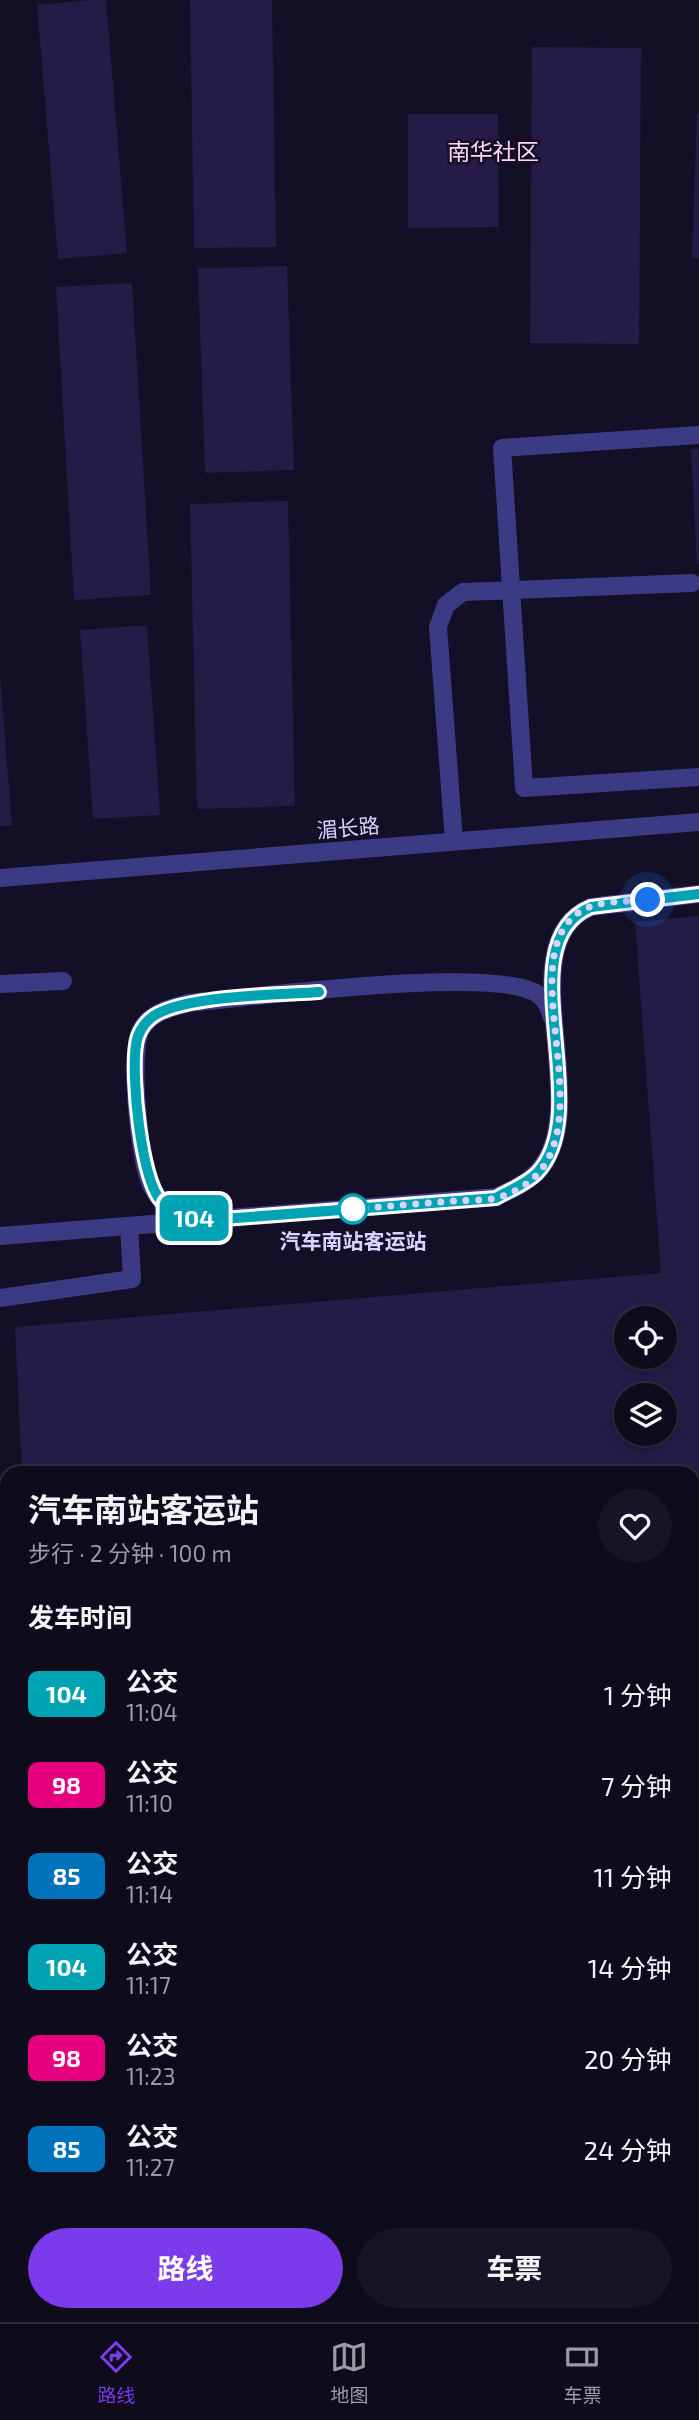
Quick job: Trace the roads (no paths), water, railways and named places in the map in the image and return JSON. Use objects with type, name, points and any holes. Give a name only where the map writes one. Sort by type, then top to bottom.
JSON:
[{"type":"street","points":[[699,435],[502,448],[524,788],[699,777]]},
{"type":"street","points":[[454,841],[438,626],[446,605],[463,592],[692,583]]},
{"type":"street","name":"湄长路","points":[[0,878],[699,822]]},
{"type":"street","points":[[0,1237],[496,1198],[522,1185],[538,1172],[548,1157],[559,1130],[553,980],[557,947],[576,916],[598,905],[699,894]]},
{"type":"street","points":[[0,984],[63,981]]},
{"type":"street","points":[[210,1220],[173,1211],[162,1202],[146,1175],[135,1059],[136,1043],[141,1029],[151,1018],[166,1009],[188,1003],[424,983],[484,982],[512,985],[539,995],[548,1004],[555,1028]]},
{"type":"street","points":[[0,1298],[132,1279],[129,1226]]},
{"type":"place","name":"汽车南站客运站","points":[[353,1209]]},
{"type":"district","name":"南华社区","points":[[493,151]]}]
